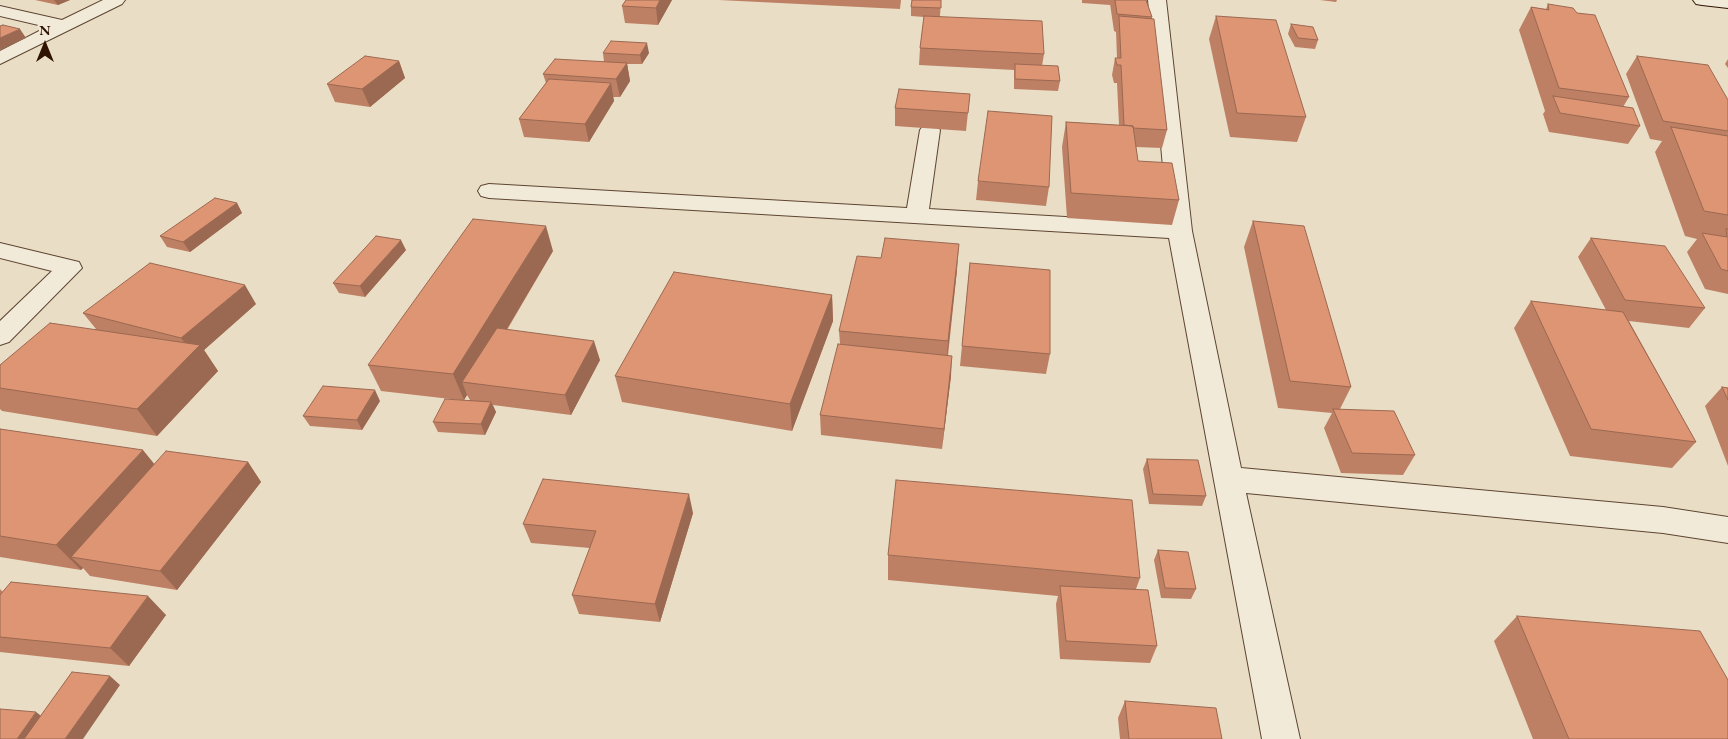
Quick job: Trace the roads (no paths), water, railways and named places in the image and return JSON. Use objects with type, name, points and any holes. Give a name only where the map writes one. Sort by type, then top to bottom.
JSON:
[{"type":"street","points":[[0,58],[116,0]]},
{"type":"street","points":[[1157,0],[1180,230],[1281,739]]},
{"type":"street","points":[[1702,0],[1728,3]]},
{"type":"street","points":[[0,11],[64,26]]},
{"type":"street","points":[[917,216],[930,130]]},
{"type":"street","points":[[489,191],[1180,230]]},
{"type":"street","points":[[0,250],[70,268],[0,336]]},
{"type":"street","points":[[1228,479],[1663,520],[1728,530]]}]
